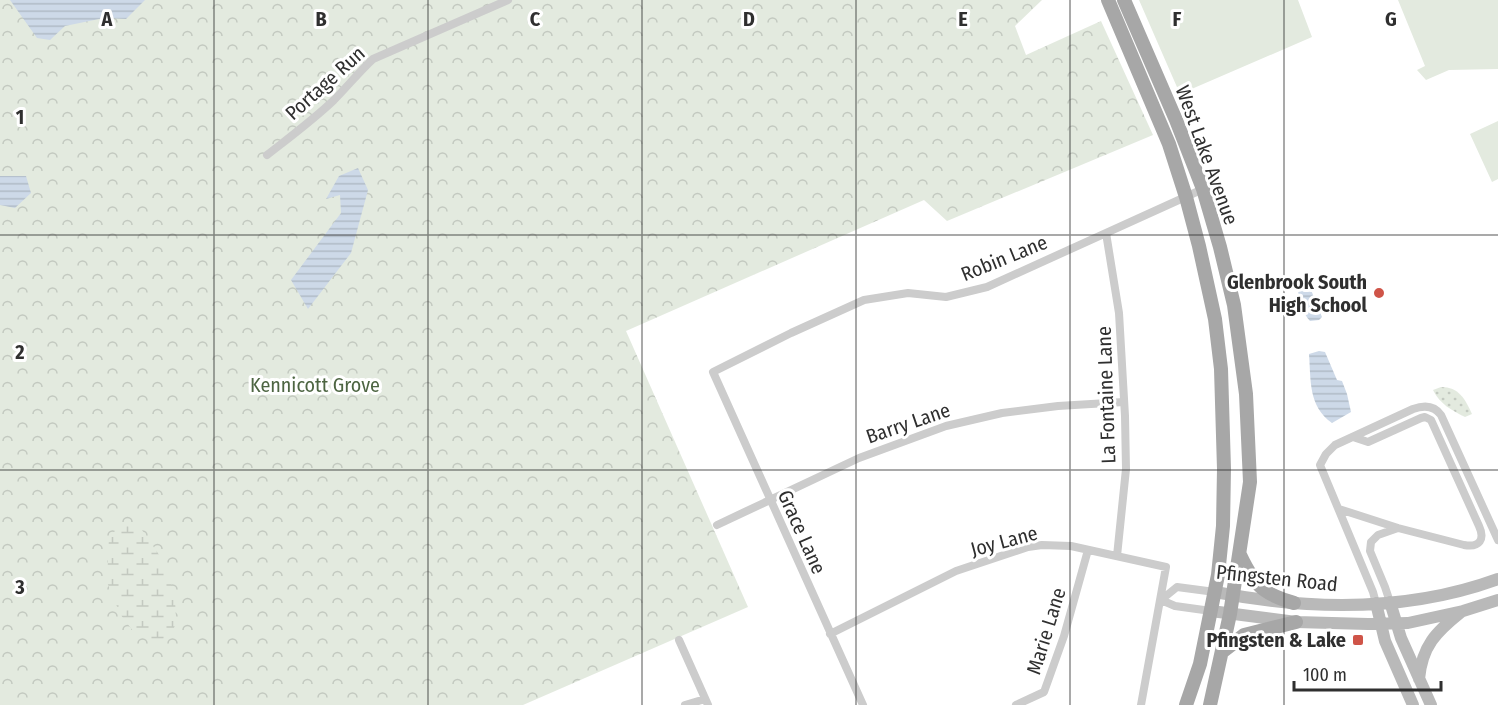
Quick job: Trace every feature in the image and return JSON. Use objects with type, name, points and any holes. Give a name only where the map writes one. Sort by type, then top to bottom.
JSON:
[{"type":"main road","name":"West Lake Avenue","points":[[1108,0],[1169,144],[1186,197],[1215,319],[1221,369],[1224,420],[1223,526],[1218,575],[1200,664],[1186,705]]},
{"type":"main road","name":"West Lake Avenue","points":[[1124,0],[1203,189],[1234,305],[1246,394],[1250,482],[1234,596],[1210,705]]},
{"type":"main road","points":[[1240,555],[1257,583],[1267,592],[1294,603]]},
{"type":"main road","name":"Pfingsten Road","points":[[1215,592],[1333,606],[1390,602],[1445,594],[1498,579]]},
{"type":"main road","name":"Pfingsten Road","points":[[1211,611],[1296,622],[1408,623],[1463,611],[1498,600]]},
{"type":"main road","points":[[1390,602],[1396,623],[1431,705]]},
{"type":"main road","points":[[1376,603],[1384,641],[1413,705]]},
{"type":"main road","points":[[1419,680],[1420,666],[1431,642],[1442,628],[1463,611]]},
{"type":"main road","points":[[1222,652],[1244,635],[1296,622]]},
{"type":"street","name":"Portage Run","points":[[267,154],[334,100],[357,73],[373,59],[508,0]]},
{"type":"street","name":"Robin Lane","points":[[713,372],[864,300],[908,293],[946,297],[987,287],[1203,189]]},
{"type":"street","name":"La Fontaine Lane","points":[[1106,233],[1119,313],[1124,402],[1126,469],[1117,556]]},
{"type":"street","name":"Grace Lane","points":[[713,372],[863,705]]},
{"type":"street","name":"Barry Lane","points":[[717,525],[859,458],[946,426],[1002,413],[1058,406],[1124,402]]},
{"type":"street","points":[[1376,603],[1320,465],[1330,449],[1353,437],[1419,407],[1426,406],[1438,410],[1498,540]]},
{"type":"street","points":[[1339,509],[1398,528],[1470,546],[1479,543],[1482,539],[1479,526],[1431,420],[1421,418],[1368,442],[1353,437]]},
{"type":"street","points":[[1390,602],[1370,551],[1371,542],[1378,535],[1398,528]]},
{"type":"street","name":"Joy Lane","points":[[830,634],[956,571],[1028,547],[1042,545],[1071,546],[1166,567],[1161,600]]},
{"type":"street","name":"Marie Lane","points":[[1016,705],[1044,692],[1064,636],[1088,550]]},
{"type":"street","name":"Pfingsten Road","points":[[1211,611],[1175,606],[1161,600],[1177,587],[1215,592]]},
{"type":"street","points":[[1141,705],[1161,600]]},
{"type":"street","points":[[679,640],[707,702],[685,705]]},
{"type":"green space","name":"Kennicott Grove","points":[[0,0],[1042,0],[1015,26],[1026,55],[1101,21],[1153,135],[947,221],[924,200],[626,331],[748,607],[523,705],[0,705]]},
{"type":"green space","points":[[1139,0],[1298,0],[1312,37],[1180,94]]},
{"type":"green space","points":[[1398,0],[1498,0],[1498,69],[1449,70],[1426,80],[1417,70],[1425,66]]},
{"type":"green space","points":[[1498,121],[1498,179],[1492,182],[1470,134]]},
{"type":"green space","points":[[1441,387],[1457,392],[1464,399],[1472,414],[1465,417],[1443,403],[1433,390]]},
{"type":"green space","points":[[128,526],[142,530],[166,565],[175,598],[176,623],[171,635],[161,640],[151,639],[133,631],[120,614],[107,582],[109,537],[119,527]]},
{"type":"water","points":[[10,0],[145,0],[126,19],[104,18],[65,26],[50,40],[37,38]]},
{"type":"water","points":[[358,168],[368,190],[351,253],[308,309],[291,280],[341,213],[340,195],[326,199],[339,176]]},
{"type":"water","points":[[0,176],[26,176],[31,193],[15,208],[0,205]]},
{"type":"water","points":[[1309,285],[1322,317],[1319,320],[1310,321],[1300,301],[1298,288]]},
{"type":"water","points":[[1325,352],[1337,380],[1342,381],[1351,412],[1332,423],[1319,409],[1312,392],[1309,354]]},
{"type":"place","name":"Glenbrook South High School","points":[[1379,293]]},
{"type":"place","name":"Pfingsten & Lake","points":[[1358,640]]}]
